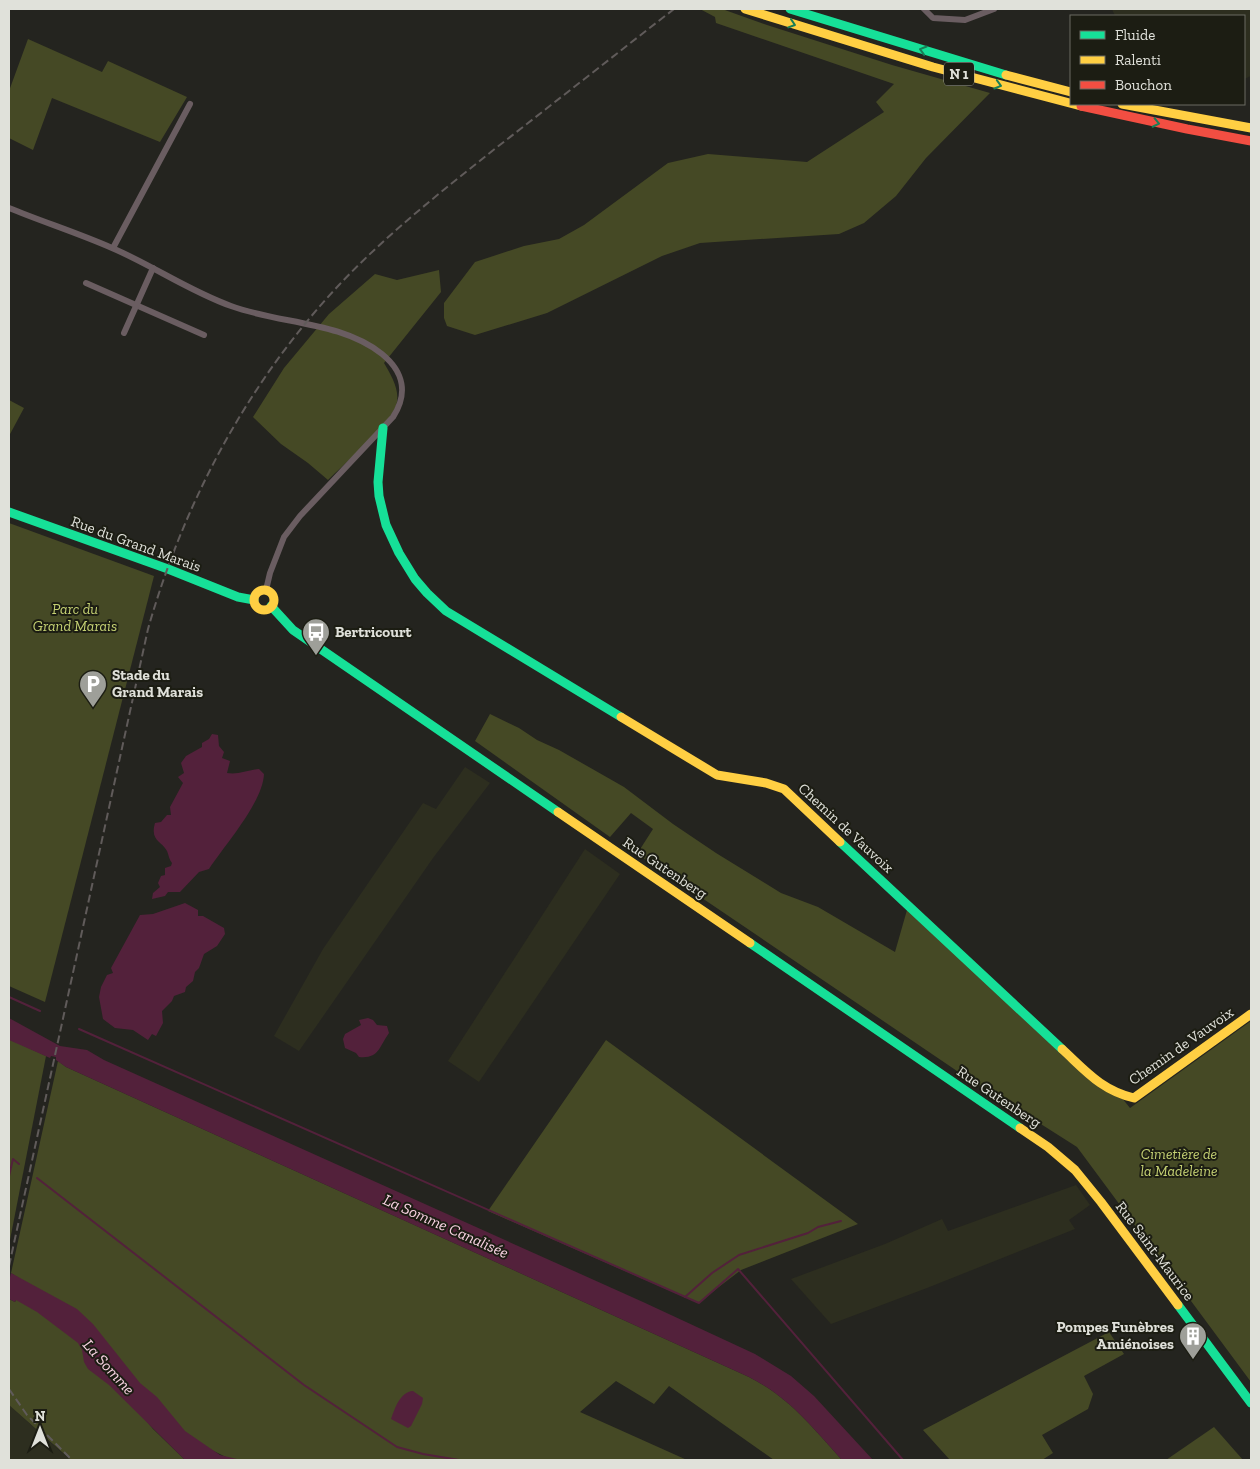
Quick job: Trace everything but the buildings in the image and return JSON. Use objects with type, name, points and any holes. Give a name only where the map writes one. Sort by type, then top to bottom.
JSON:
[{"type":"main road","name":"N 1","points":[[746,9],[882,52],[1010,88],[1070,102]]},
{"type":"main road","name":"N 1","points":[[790,9],[1012,77],[1070,92]]},
{"type":"main road","name":"N 1","points":[[1082,105],[1176,127],[1251,141]]},
{"type":"main road","points":[[1127,105],[1251,128]]},
{"type":"main road","name":"Chemin de Vauvoix","points":[[383,428],[378,485],[386,525],[411,572],[425,591],[446,611],[717,775],[766,783],[784,789],[1097,1082],[1117,1094],[1134,1098],[1251,1014]]},
{"type":"main road","name":"Rue du Grand Marais","points":[[9,512],[168,569],[238,597],[254,600]]},
{"type":"main road","points":[[266,590],[271,593],[273,602],[271,606],[262,609],[256,606],[254,600],[258,592],[266,590]]},
{"type":"main road","name":"Rue Gutenberg","points":[[271,606],[293,630],[315,646],[1048,1147]]},
{"type":"main road","name":"Rue Saint-Maurice","points":[[1048,1147],[1075,1170],[1101,1202],[1251,1403]]},
{"type":"street","points":[[924,9],[933,18],[965,20],[994,9]]},
{"type":"street","points":[[113,248],[190,104]]},
{"type":"street","points":[[9,208],[113,248],[230,306],[351,337],[373,348],[389,361],[400,377],[402,394],[398,409],[383,428],[300,516],[284,537],[270,573],[266,590]]},
{"type":"street","points":[[124,333],[153,268]]},
{"type":"street","points":[[86,283],[204,335]]},
{"type":"shaded area","points":[[1112,9],[1251,9],[1251,76],[1245,79],[1245,15],[1115,15]]},
{"type":"shaded area","points":[[465,767],[490,783],[433,858],[299,1051],[274,1036],[323,949],[423,803],[436,809]]},
{"type":"shaded area","points":[[585,849],[620,874],[479,1082],[448,1061]]},
{"type":"shaded area","points":[[1076,1185],[1090,1205],[1069,1220],[1075,1229],[831,1324],[791,1279],[885,1244],[942,1219],[948,1231]]},
{"type":"shaded area","points":[[9,1405],[61,1452],[71,1460],[9,1460]]},
{"type":"green space","points":[[700,9],[722,9],[892,65],[990,93],[926,158],[896,196],[864,223],[839,234],[700,243],[662,256],[547,313],[475,335],[447,326],[444,318],[444,303],[475,262],[524,246],[559,239],[584,225],[668,163],[708,154],[807,162],[884,112],[876,102],[894,84],[716,23],[715,17]]},
{"type":"green space","points":[[28,39],[102,72],[108,61],[187,97],[160,142],[52,98],[33,150],[9,138],[9,91]]},
{"type":"green space","points":[[439,270],[441,292],[384,363],[390,373],[397,395],[396,406],[392,414],[355,455],[328,480],[281,444],[253,417],[284,368],[329,314],[375,274],[397,280]]},
{"type":"green space","points":[[9,400],[24,408],[9,436]]},
{"type":"green space","name":"Parc du Grand Marais","points":[[9,523],[154,576],[45,1002],[9,986]]},
{"type":"green space","name":"Cimetière de la Madeleine","points":[[490,714],[519,728],[537,740],[559,750],[624,787],[673,824],[781,893],[818,907],[895,952],[907,910],[1093,1081],[1122,1098],[1130,1108],[1251,1021],[1251,1382],[1077,1147],[957,1071],[637,854],[653,829],[631,813],[610,837],[475,741]]},
{"type":"green space","points":[[9,1039],[46,1056],[9,1245]]},
{"type":"green space","points":[[606,1040],[858,1224],[741,1270],[698,1303],[488,1211]]},
{"type":"green space","points":[[58,1061],[66,1067],[749,1377],[764,1385],[789,1404],[842,1460],[774,1460],[669,1386],[654,1404],[616,1381],[580,1412],[687,1460],[232,1460],[185,1437],[22,1280],[11,1273]]},
{"type":"green space","points":[[9,1299],[15,1302],[16,1300],[28,1301],[81,1343],[153,1429],[185,1460],[71,1460],[9,1405]]},
{"type":"green space","points":[[1109,1332],[1124,1354],[1084,1376],[1093,1394],[1088,1409],[1042,1435],[1053,1453],[1042,1460],[950,1460],[923,1430]]},
{"type":"green space","points":[[1214,1427],[1243,1460],[1166,1460]]},
{"type":"water","points":[[212,734],[218,735],[219,746],[224,752],[222,758],[230,761],[227,773],[259,769],[264,774],[262,785],[250,810],[209,869],[199,872],[180,892],[168,892],[165,896],[152,899],[153,893],[160,887],[158,883],[161,876],[165,875],[165,868],[171,866],[172,863],[165,847],[155,837],[155,823],[161,822],[167,815],[171,815],[170,807],[183,783],[178,777],[184,773],[181,763],[186,756],[202,747],[202,743],[209,739]]},
{"type":"water","points":[[185,903],[198,910],[198,916],[203,916],[224,928],[225,934],[217,946],[204,954],[199,968],[195,972],[193,981],[186,987],[185,992],[174,996],[172,1001],[162,1011],[163,1023],[156,1036],[152,1034],[148,1040],[133,1030],[115,1028],[103,1019],[99,997],[101,987],[107,975],[113,973],[111,968],[140,915],[153,914]]},
{"type":"water","name":"La Somme Canalisée","points":[[9,1018],[60,1046],[87,1050],[104,1060],[755,1354],[791,1376],[814,1396],[873,1460],[842,1460],[789,1404],[764,1385],[749,1377],[66,1067],[56,1060],[56,1057],[51,1056],[50,1058],[9,1040]]},
{"type":"water","points":[[368,1018],[377,1025],[387,1026],[389,1033],[375,1054],[359,1057],[356,1053],[345,1048],[343,1039],[345,1034],[361,1025],[359,1020]]},
{"type":"water","name":"La Somme","points":[[11,1273],[77,1309],[93,1324],[140,1383],[157,1397],[185,1431],[220,1455],[241,1460],[185,1460],[109,1385],[88,1369],[78,1343],[37,1312],[16,1300],[15,1302],[9,1299]]},
{"type":"water","points":[[413,1391],[423,1398],[411,1426],[408,1428],[391,1419],[401,1397]]},
{"type":"waterway","points":[[9,997],[40,1011]]},
{"type":"waterway","points":[[79,1029],[699,1303],[738,1269],[903,1460]]},
{"type":"waterway","points":[[9,1176],[13,1159],[19,1164]]},
{"type":"waterway","points":[[37,1178],[304,1385],[397,1447],[423,1454],[459,1460]]},
{"type":"waterway","points":[[685,1297],[712,1273],[739,1255],[808,1233],[818,1227],[841,1221]]},
{"type":"railway","points":[[9,1266],[148,629],[180,535],[200,490],[223,446],[248,403],[276,362],[306,322],[357,266],[455,180],[674,9]]},
{"type":"railway","points":[[9,1389],[27,1415],[72,1460]]},
{"type":"traffic: fast","points":[[790,9],[1006,75]]},
{"type":"traffic: fast","points":[[383,428],[378,482],[379,496],[386,525],[399,553],[415,579],[446,611],[621,717]]},
{"type":"traffic: fast","points":[[9,512],[168,569],[238,597],[254,600]]},
{"type":"traffic: fast","points":[[271,606],[293,630],[558,812]]},
{"type":"traffic: fast","points":[[840,842],[1062,1049]]},
{"type":"traffic: fast","points":[[750,943],[1020,1128]]},
{"type":"traffic: fast","points":[[1178,1305],[1251,1403]]},
{"type":"traffic: slow","points":[[745,9],[933,67],[1070,103]]},
{"type":"traffic: slow","points":[[1006,75],[1070,92]]},
{"type":"traffic: slow","points":[[1127,105],[1251,128]]},
{"type":"traffic: slow","points":[[264,590],[271,593],[274,600],[271,607],[264,610],[257,607],[254,600],[257,593],[264,590]]},
{"type":"traffic: slow","points":[[621,717],[717,775],[766,783],[784,789],[840,842]]},
{"type":"traffic: slow","points":[[558,812],[750,943]]},
{"type":"traffic: slow","points":[[1062,1049],[1103,1085],[1134,1098],[1251,1014]]},
{"type":"traffic: slow","points":[[1020,1128],[1048,1147],[1075,1170],[1178,1305]]},
{"type":"traffic: jam","points":[[1081,106],[1251,141]]},
{"type":"place","name":"Bertricourt","points":[[316,656]]},
{"type":"place","name":"Stade du Grand Marais","points":[[93,708]]},
{"type":"place","name":"Pompes Funèbres Amiénoises","points":[[1193,1360]]}]
